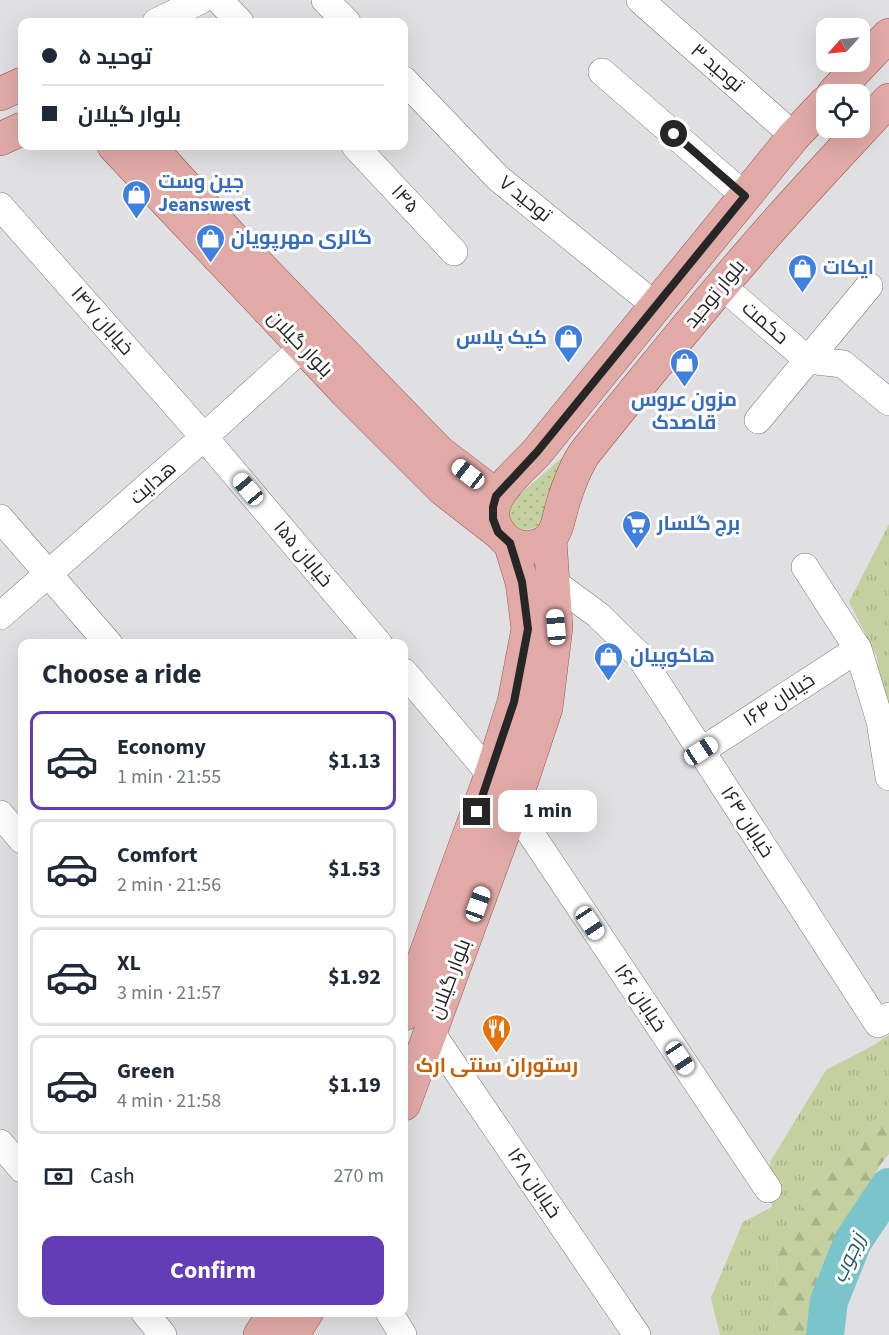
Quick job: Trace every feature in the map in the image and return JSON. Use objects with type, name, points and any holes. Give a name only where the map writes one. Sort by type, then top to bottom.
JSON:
[{"type":"main road","points":[[843,84],[889,36]]},
{"type":"main road","points":[[0,94],[18,86]]},
{"type":"main road","name":"بلوار توحید","points":[[550,540],[558,526],[563,503],[582,455],[749,253],[889,100]]},
{"type":"main road","name":"بلوار توحید","points":[[500,493],[537,452],[794,136],[816,113]]},
{"type":"main road","points":[[0,139],[18,131]]},
{"type":"main road","name":"بلوار گیلان","points":[[118,150],[303,347],[444,490],[504,537],[522,582],[528,629],[514,702],[412,1005],[408,1054]]},
{"type":"main road","name":"بلوار گیلان","points":[[153,150],[245,251],[439,452],[500,493]]},
{"type":"main road","points":[[500,493],[493,507],[493,519],[504,537],[523,548],[535,547],[550,540]]},
{"type":"main road","name":"بلوار گیلان","points":[[412,1005],[513,807],[546,708],[556,627],[550,540]]},
{"type":"main road","points":[[260,1335],[273,1317]]},
{"type":"main road","points":[[292,1335],[304,1317]]},
{"type":"street","points":[[166,15],[201,0]]},
{"type":"street","points":[[219,0],[236,18]]},
{"type":"street","points":[[325,0],[343,18]]},
{"type":"street","name":"توحید ۳","points":[[640,0],[794,136]]},
{"type":"street","points":[[602,72],[745,196]]},
{"type":"street","name":"توحید ۷","points":[[408,85],[498,178],[656,306]]},
{"type":"street","name":"۱۴۵","points":[[359,150],[454,252]]},
{"type":"street","name":"خیابان ۱۴۷","points":[[0,206],[204,437]]},
{"type":"street","name":"حکمت","points":[[722,286],[808,360]]},
{"type":"street","points":[[758,420],[869,286]]},
{"type":"street","name":"هدایت","points":[[0,616],[303,347]]},
{"type":"street","points":[[808,360],[843,364],[889,402]]},
{"type":"street","name":"خیابان ۱۵۵","points":[[204,437],[375,639]]},
{"type":"street","points":[[0,518],[105,639]]},
{"type":"street","points":[[805,567],[858,649],[880,721],[889,777]]},
{"type":"street","name":"۱۶۴ خیابان","points":[[552,581],[598,615],[639,655],[701,751],[884,1020]]},
{"type":"street","name":"خیابان ۱۶۴","points":[[701,751],[858,649]]},
{"type":"street","points":[[408,677],[491,775]]},
{"type":"street","name":"خیابان ۱۶۶","points":[[513,807],[768,1189]]},
{"type":"street","points":[[0,814],[18,835]]},
{"type":"street","name":"خیابان ۱۶۸","points":[[412,1005],[637,1335]]},
{"type":"street","points":[[0,1143],[18,1164]]},
{"type":"street","points":[[148,1317],[164,1335]]},
{"type":"street","points":[[392,1317],[403,1335]]},
{"type":"green space","points":[[565,455],[539,525],[526,530],[516,526],[509,516],[510,503]]},
{"type":"green space","points":[[889,524],[889,750],[877,657],[849,602]]},
{"type":"green space","points":[[889,1035],[889,1103],[808,1198],[785,1234],[777,1253],[773,1335],[720,1335],[711,1298],[743,1222],[772,1207],[770,1162],[826,1070]]},
{"type":"green space","points":[[889,1103],[889,1154],[857,1205],[836,1245],[821,1287],[813,1335],[773,1335],[777,1253],[785,1234],[808,1198]]},
{"type":"waterway","name":"زرجوب","points":[[825,1335],[829,1301],[853,1241],[889,1187]]},
{"type":"place","name":"جین وست Jeanswest","points":[[137,220]]},
{"type":"place","name":"گالری مهرپویان","points":[[210,264]]},
{"type":"place","name":"ایکات","points":[[802,294]]},
{"type":"place","name":"کیک پلاس","points":[[568,364]]},
{"type":"place","name":"مزون عروس قاصدک","points":[[684,388]]},
{"type":"place","name":"برج گلسار","points":[[636,550]]},
{"type":"place","name":"هاکوپیان","points":[[609,682]]},
{"type":"place","name":"رستوران سنتی ارک","points":[[497,1054]]},
{"type":"route","points":[[477,812],[514,702],[528,629],[522,582],[510,543],[498,532],[493,519],[496,496],[537,452],[745,196],[674,134]]}]
